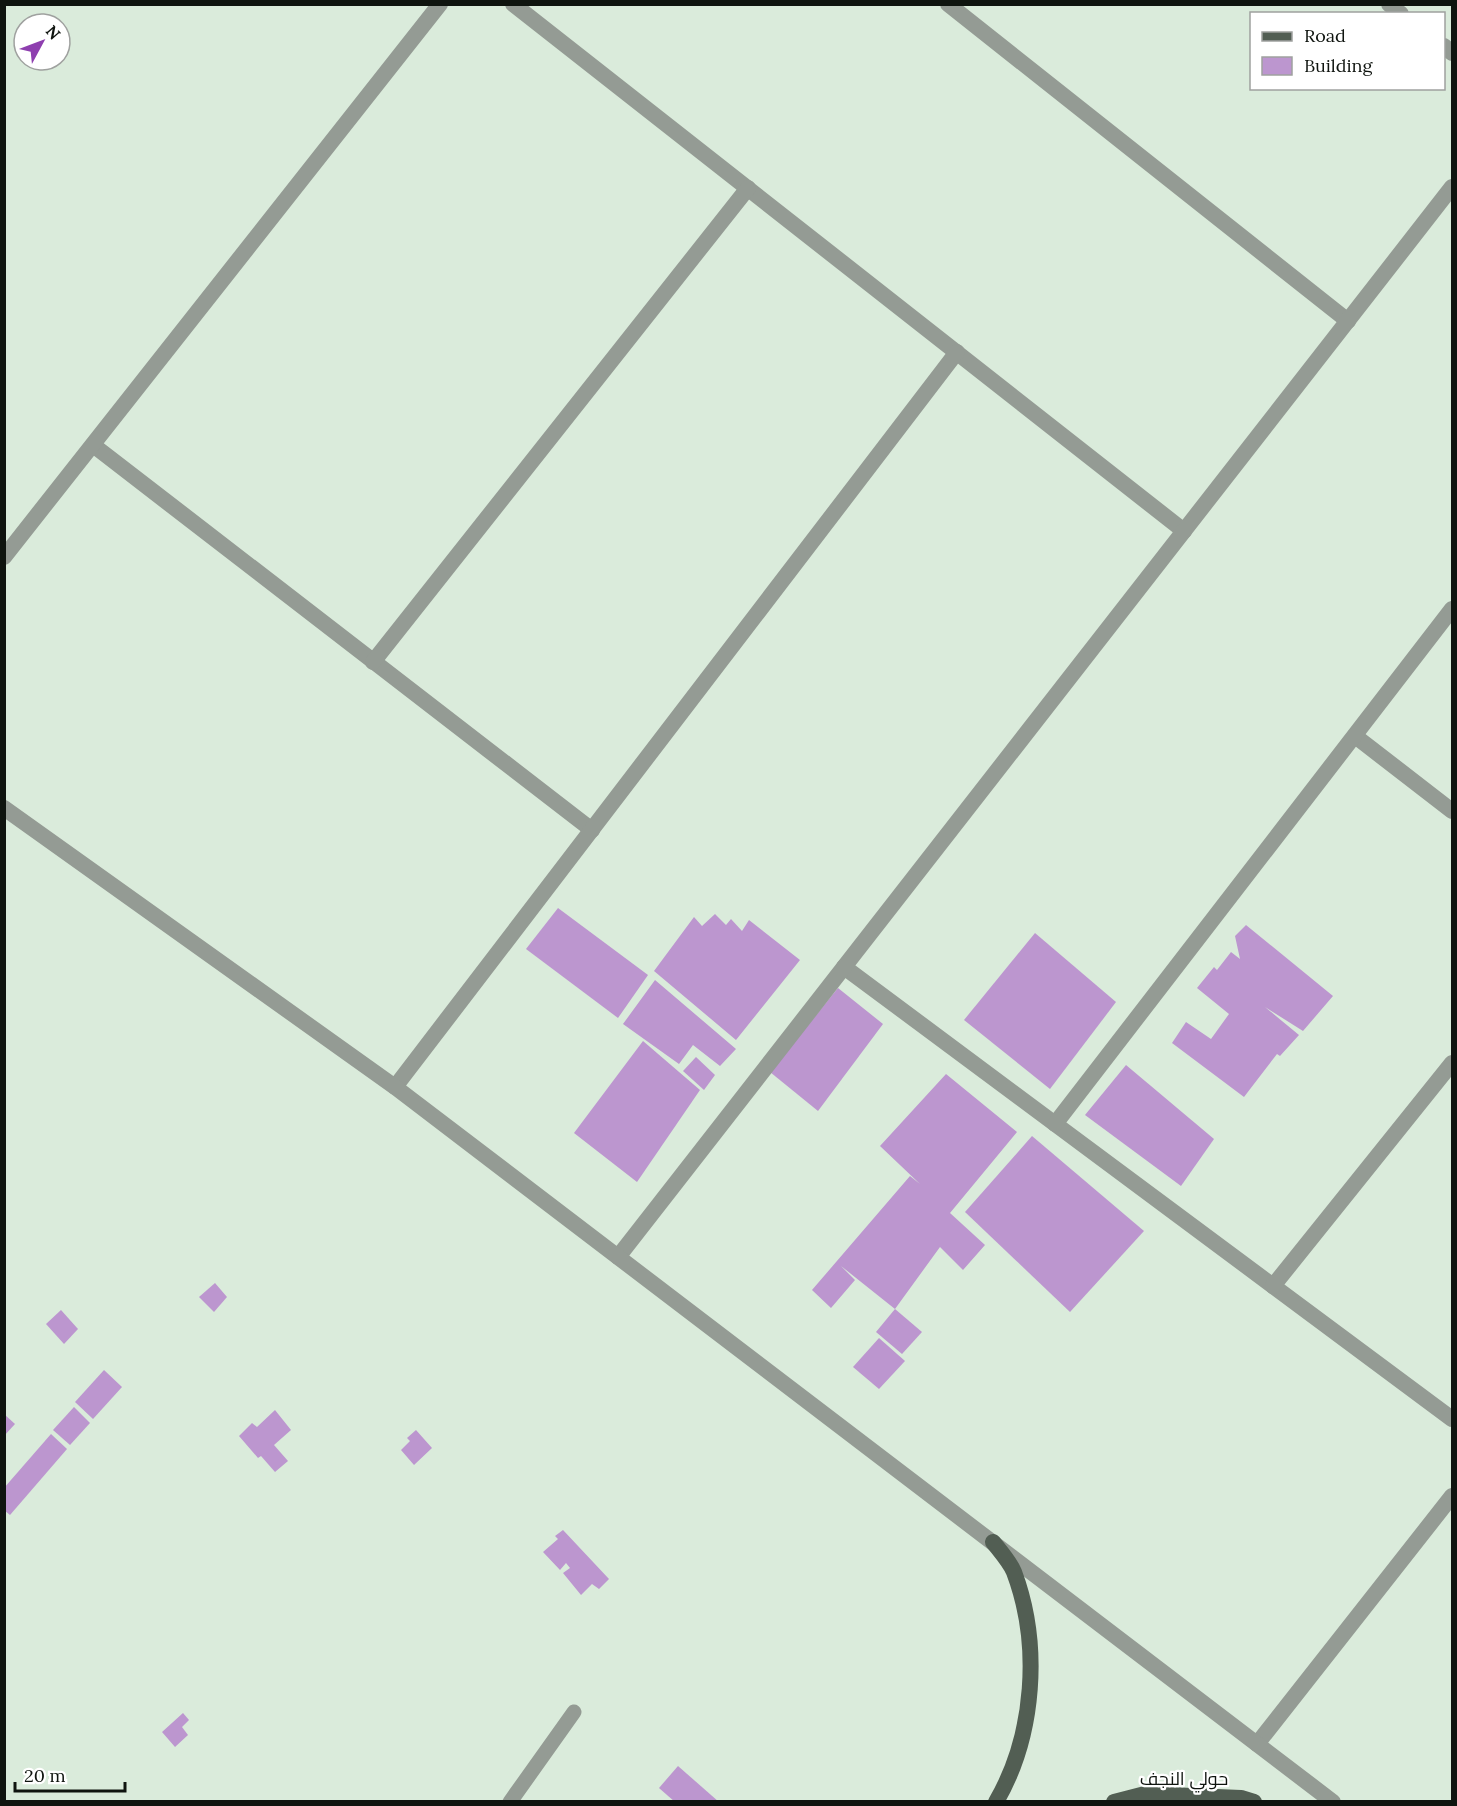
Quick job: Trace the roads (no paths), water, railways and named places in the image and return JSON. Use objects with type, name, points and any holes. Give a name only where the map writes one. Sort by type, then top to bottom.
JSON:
[{"type":"main road","points":[[993,1542],[1014,1570],[1024,1607],[1030,1655],[1030,1683],[1025,1721],[1015,1759],[996,1802]]},
{"type":"main road","name":"حولي النجف","points":[[1114,1802],[1145,1794],[1242,1798],[1254,1802]]},
{"type":"street","points":[[4,557],[440,4]]},
{"type":"street","points":[[513,4],[1184,531]]},
{"type":"street","points":[[948,4],[1348,321]]},
{"type":"street","points":[[618,1257],[1452,187]]},
{"type":"street","points":[[373,662],[748,188]]},
{"type":"street","points":[[395,1087],[957,352]]},
{"type":"street","points":[[93,445],[592,830]]},
{"type":"street","points":[[1055,1124],[1452,609]]},
{"type":"street","points":[[1355,736],[1452,811]]},
{"type":"street","points":[[4,808],[395,1087],[1333,1802]]},
{"type":"street","points":[[844,967],[1452,1419]]},
{"type":"street","points":[[1273,1286],[1452,1063]]},
{"type":"street","points":[[1257,1744],[1452,1496]]},
{"type":"lane","points":[[510,1802],[574,1712]]}]
